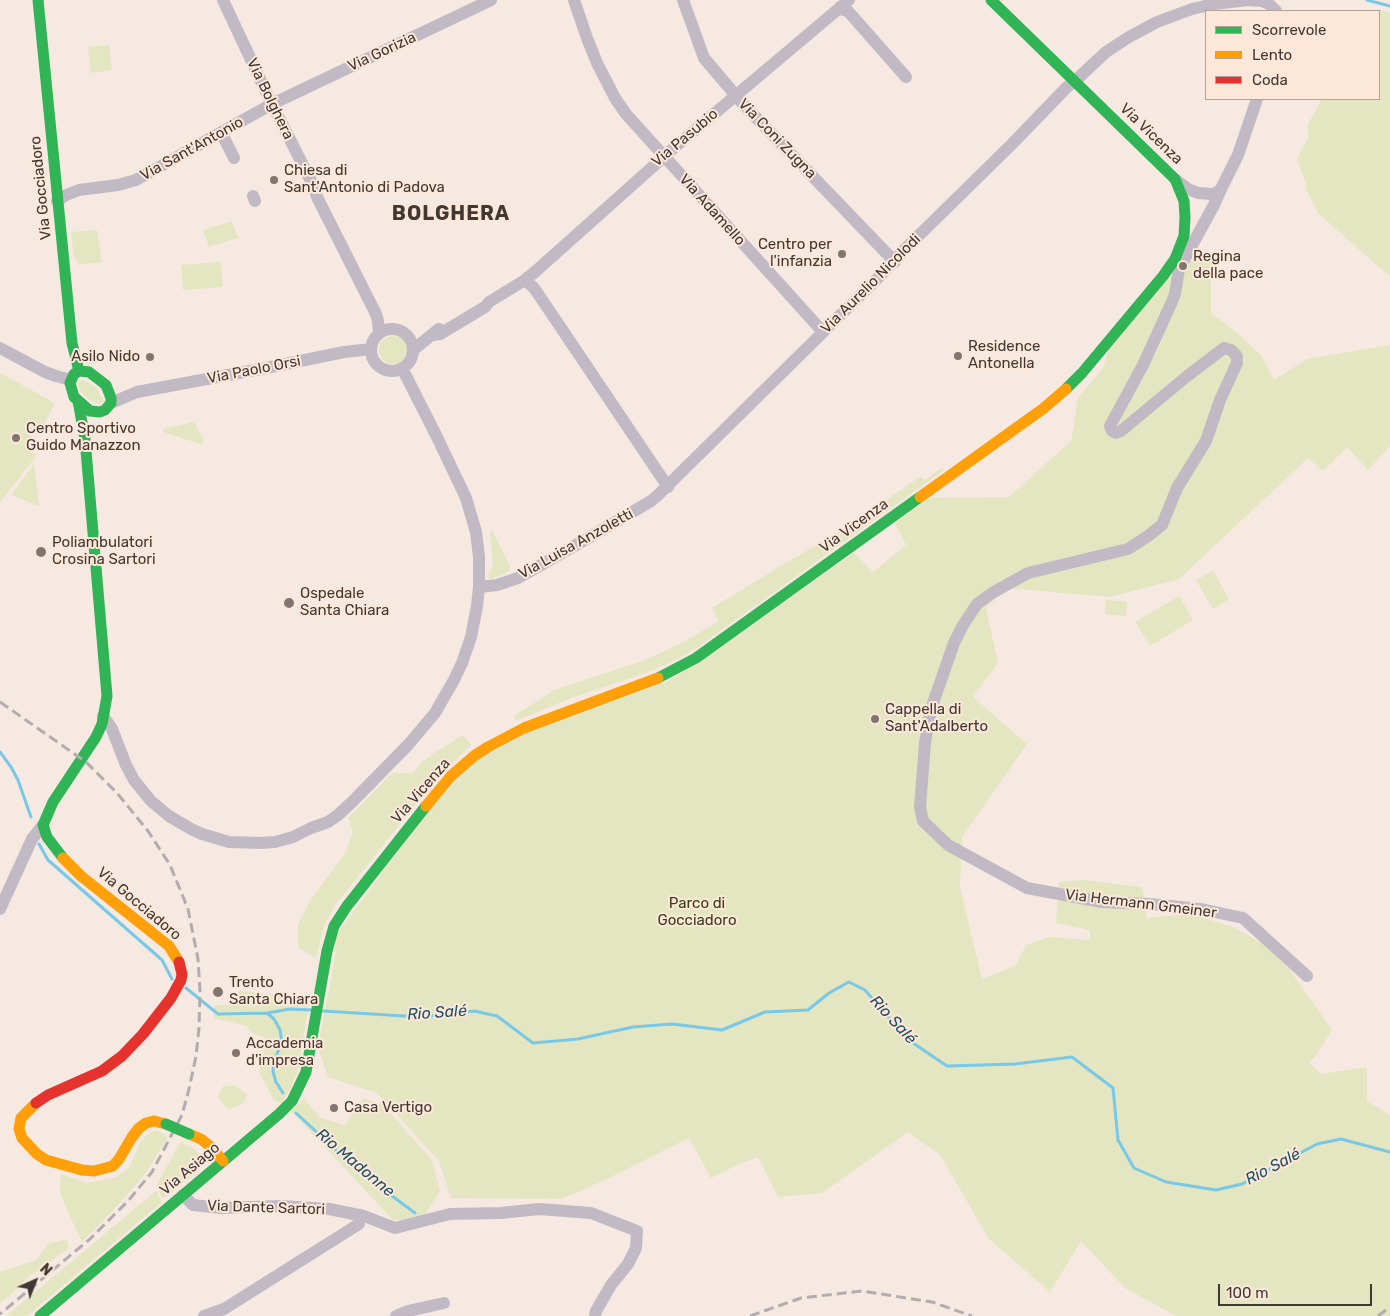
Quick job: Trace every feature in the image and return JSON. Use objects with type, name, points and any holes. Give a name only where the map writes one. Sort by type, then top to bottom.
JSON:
[{"type":"main road","name":"Via Gocciadoro","points":[[38,0],[75,376]]},
{"type":"main road","name":"Via Vicenza","points":[[315,1018],[327,951],[334,926],[347,906],[451,776],[474,756],[524,728],[665,675],[696,658],[1044,408],[1082,373],[1175,259],[1184,236],[1186,217],[1184,201],[1175,179],[991,0]]},
{"type":"main road","points":[[85,439],[100,412],[111,403],[111,398],[106,385],[89,372],[75,376],[71,390],[78,401],[90,410],[100,412]]},
{"type":"main road","points":[[43,825],[53,802],[56,787],[68,761],[80,742],[103,716],[107,702],[85,439],[78,401]]},
{"type":"main road","name":"Via Gocciadoro","points":[[43,825],[47,838],[60,856],[81,876],[169,946],[181,966],[182,980],[171,998],[143,1034],[122,1056],[102,1071],[48,1095],[34,1104],[21,1118],[19,1129],[22,1138],[37,1154],[46,1160],[82,1170],[94,1170],[113,1166],[138,1128],[154,1121],[201,1139],[224,1161]]},
{"type":"main road","name":"Via Asiago","points":[[40,1316],[279,1114],[292,1100],[306,1072],[315,1018]]},
{"type":"street","name":"Via Bolghera","points":[[223,0],[272,104],[376,314],[379,333]]},
{"type":"street","name":"Via Gorizia","points":[[272,104],[491,0]]},
{"type":"street","name":"Via Adamello","points":[[574,0],[586,38],[612,92],[626,114],[823,332]]},
{"type":"street","name":"Via Coni Zugna","points":[[682,0],[704,58],[736,96],[895,262]]},
{"type":"street","name":"Via Aurelio Nicolodi","points":[[668,487],[735,418],[895,262],[1067,87],[1106,52],[1157,22],[1192,9],[1248,0],[1262,1],[1275,10]]},
{"type":"street","points":[[845,4],[843,10],[848,10],[906,77]]},
{"type":"street","name":"Via Pasubio","points":[[414,350],[433,335],[440,334],[486,307],[489,302],[525,280],[663,157],[845,4]]},
{"type":"street","points":[[1211,195],[1238,155],[1257,100]]},
{"type":"street","name":"Via Sant'Antonio","points":[[58,201],[66,195],[79,190],[118,185],[136,180],[272,104]]},
{"type":"street","points":[[221,132],[234,158]]},
{"type":"street","points":[[1175,179],[1188,188],[1211,195]]},
{"type":"street","points":[[56,180],[68,187],[79,190]]},
{"type":"street","points":[[1184,201],[1190,195],[1211,195]]},
{"type":"street","name":"Via Hermann Gmeiner","points":[[1211,195],[1179,269],[1173,299],[1143,365],[1110,426],[1112,431],[1116,433],[1121,431],[1224,348],[1231,350],[1237,356],[1237,363],[1220,400],[1206,441],[1177,488],[1162,525],[1148,536],[1128,548],[1028,573],[992,593],[977,604],[954,643],[931,709],[925,744],[920,807],[923,821],[948,845],[1027,888],[1102,902],[1201,909],[1243,918],[1307,976]]},
{"type":"street","points":[[525,280],[534,288],[552,313],[668,487]]},
{"type":"street","points":[[398,329],[409,337],[414,350],[408,364],[402,368],[391,370],[380,366],[375,361],[372,355],[372,343],[379,333],[384,330],[398,329]]},
{"type":"street","points":[[0,348],[45,372],[56,376],[75,376]]},
{"type":"street","name":"Via Paolo Orsi","points":[[111,403],[137,392],[349,351],[372,349]]},
{"type":"street","points":[[103,716],[112,729],[126,765],[143,792],[168,816],[197,832],[229,842],[275,842],[293,837],[310,828],[328,822],[352,802],[408,745],[435,713],[450,689],[472,637],[479,587],[479,557],[476,532],[466,498],[402,368]]},
{"type":"street","name":"Via Paolo Orsi","points":[[106,385],[137,392]]},
{"type":"street","name":"Via Luisa Anzoletti","points":[[479,587],[497,585],[518,578],[651,501],[668,487]]},
{"type":"street","points":[[0,909],[32,839],[43,825]]},
{"type":"street","name":"Via Dante Sartori","points":[[183,1195],[193,1205],[221,1208],[281,1206],[329,1210],[364,1216],[395,1228],[450,1214],[502,1213],[539,1209],[591,1213],[637,1232],[636,1248],[628,1264],[611,1285],[596,1311],[596,1316]]},
{"type":"street","points":[[204,1316],[226,1312],[359,1224]]},
{"type":"street","points":[[396,1316],[408,1311],[444,1303]]},
{"type":"green space","points":[[1378,9],[1390,13],[1390,276],[1318,213],[1306,189],[1306,183],[1297,159],[1308,138],[1308,124],[1321,100],[1380,100],[1380,10]]},
{"type":"green space","points":[[109,45],[112,70],[91,73],[88,47]]},
{"type":"green space","points":[[232,221],[238,238],[209,247],[203,230]]},
{"type":"green space","points":[[97,230],[102,262],[78,265],[77,259],[74,259],[71,232]]},
{"type":"green space","name":"Parco di Gocciadoro","points":[[1178,260],[1211,262],[1211,313],[1236,332],[1261,355],[1274,380],[1307,359],[1390,345],[1390,446],[1368,470],[1347,447],[1323,471],[1308,458],[1179,579],[1110,597],[1007,588],[986,608],[998,663],[973,697],[1027,744],[962,837],[960,887],[982,979],[1015,966],[1026,945],[1049,937],[1090,940],[1090,930],[1056,923],[1059,882],[1082,880],[1142,887],[1147,918],[1190,914],[1230,926],[1264,944],[1290,970],[1332,1030],[1309,1063],[1321,1074],[1367,1067],[1367,1101],[1390,1115],[1390,1316],[1176,1316],[1125,1288],[1081,1241],[1050,1292],[989,1239],[940,1155],[908,1132],[822,1193],[778,1197],[758,1157],[711,1178],[689,1138],[605,1180],[561,1199],[451,1198],[439,1161],[377,1093],[328,1077],[318,1047],[336,952],[334,938],[429,809],[476,761],[527,733],[669,681],[854,553],[873,572],[906,545],[895,523],[930,498],[1009,497],[1071,441],[1078,398],[1103,368],[1109,348]]},
{"type":"green space","points":[[221,262],[223,287],[183,290],[181,265]]},
{"type":"green space","points":[[393,336],[403,340],[407,350],[403,360],[393,364],[383,360],[379,350],[383,340]]},
{"type":"green space","name":"Centro Sportivo Guido Manazzon","points":[[0,373],[55,403],[40,432],[35,430],[26,448],[37,455],[0,502]]},
{"type":"green space","points":[[81,380],[89,382],[97,389],[104,401],[100,404],[88,399],[79,389],[78,383]]},
{"type":"green space","points":[[194,422],[204,440],[200,444],[163,432],[163,429]]},
{"type":"green space","points":[[34,464],[39,506],[11,495]]},
{"type":"green space","points":[[942,468],[944,470],[698,647],[676,660],[648,672],[571,698],[516,721],[514,716],[554,690],[642,661],[678,645],[719,621],[712,608],[839,532],[920,477],[925,480]]},
{"type":"green space","points":[[492,530],[510,566],[510,570],[490,579],[487,575],[493,567],[490,533]]},
{"type":"green space","points":[[1213,571],[1229,599],[1213,609],[1196,580]]},
{"type":"green space","points":[[1179,596],[1193,620],[1150,646],[1135,622]]},
{"type":"green space","points":[[1106,600],[1127,602],[1126,616],[1105,614]]},
{"type":"green space","points":[[463,735],[471,745],[435,780],[336,904],[324,926],[316,958],[299,948],[298,924],[310,901],[346,852],[353,832],[348,818],[392,773],[412,773],[423,761]]},
{"type":"green space","points":[[238,991],[310,997],[298,1071],[281,1103],[274,1100],[259,1072],[267,1038],[254,1034],[246,1026],[214,1018],[215,1005],[231,1005],[231,994],[238,994]]},
{"type":"green space","points":[[234,1085],[247,1094],[244,1102],[229,1110],[218,1098],[222,1087]]},
{"type":"green space","points":[[363,1098],[383,1105],[432,1160],[440,1191],[422,1219],[393,1220],[291,1111],[304,1099],[321,1118],[345,1125]]},
{"type":"green space","points":[[156,1130],[168,1137],[145,1174],[82,1242],[60,1192],[61,1174],[86,1183],[114,1178],[129,1168],[140,1142],[148,1134]]},
{"type":"green space","points":[[181,1141],[196,1150],[201,1158],[198,1171],[163,1199],[156,1186]]},
{"type":"green space","points":[[156,1191],[162,1202],[27,1316],[6,1316]]},
{"type":"green space","points":[[64,1240],[68,1241],[69,1246],[66,1251],[28,1277],[0,1303],[0,1272],[36,1260],[47,1245]]},
{"type":"waterway","points":[[1367,0],[1390,6]]},
{"type":"waterway","name":"Rio Salé","points":[[0,752],[18,780],[31,817]]},
{"type":"waterway","name":"Rio Salé","points":[[39,844],[48,860],[162,960],[172,979]]},
{"type":"waterway","name":"Rio Salé","points":[[323,1011],[420,1017],[474,1011],[497,1016],[533,1043],[578,1039],[633,1027],[672,1024],[722,1030],[765,1012],[808,1010],[829,993],[849,982],[865,990],[907,1039],[947,1066],[1015,1064],[1072,1057],[1113,1088],[1118,1140],[1134,1168],[1166,1182],[1216,1190],[1242,1184],[1317,1144],[1341,1139],[1390,1152]]},
{"type":"waterway","name":"Rio Salé","points":[[186,988],[218,1014],[267,1013],[290,1009],[312,1010]]},
{"type":"waterway","name":"Rio Madonne","points":[[267,1013],[274,1019],[280,1030],[282,1042],[274,1061],[273,1072],[276,1082],[283,1093]]},
{"type":"waterway","name":"Rio Madonne","points":[[296,1113],[337,1151],[415,1213]]},
{"type":"railway","points":[[0,702],[86,762],[117,793],[148,831],[170,865],[188,909],[198,959],[200,992],[196,1056],[189,1089],[182,1115],[152,1172],[128,1201],[90,1239],[0,1314]]},
{"type":"railway","points":[[750,1316],[801,1298],[862,1291],[932,1302],[972,1316]]},
{"type":"railway","points":[[1378,1316],[1390,1307]]},
{"type":"traffic: fast","points":[[38,0],[72,343],[79,371]]},
{"type":"traffic: fast","points":[[991,0],[1175,179],[1184,201],[1184,236],[1175,259],[1082,373],[1066,389]]},
{"type":"traffic: fast","points":[[79,371],[89,372],[106,385],[111,403],[105,410],[100,412],[90,411],[74,397],[70,383],[74,374],[79,371]]},
{"type":"traffic: fast","points":[[63,858],[47,837],[43,825],[53,802],[96,737],[102,724],[107,696],[85,439],[78,401]]},
{"type":"traffic: fast","points":[[658,678],[696,658],[920,497]]},
{"type":"traffic: fast","points":[[40,1316],[292,1101],[306,1072],[327,951],[334,926],[347,906],[426,806]]},
{"type":"traffic: fast","points":[[166,1124],[189,1134]]},
{"type":"traffic: slow","points":[[920,497],[1044,408],[1066,389]]},
{"type":"traffic: slow","points":[[426,806],[451,776],[474,756],[488,747],[524,728],[658,678]]},
{"type":"traffic: slow","points":[[63,858],[81,876],[169,946],[179,962]]},
{"type":"traffic: slow","points":[[36,1103],[21,1118],[19,1129],[22,1138],[37,1154],[46,1160],[82,1170],[94,1171],[113,1166],[139,1128],[146,1123],[154,1121],[166,1124]]},
{"type":"traffic: slow","points":[[189,1134],[201,1139],[223,1161]]},
{"type":"traffic: jam","points":[[36,1103],[48,1095],[102,1071],[122,1056],[143,1034],[171,998],[181,980],[182,974],[179,962]]},
{"type":"place","name":"Chiesa di Sant'Antonio di Padova","points":[[274,180]]},
{"type":"place","name":"Centro per l'infanzia","points":[[842,254]]},
{"type":"place","name":"Regina della pace","points":[[1183,266]]},
{"type":"place","name":"Residence Antonella","points":[[958,356]]},
{"type":"place","name":"Asilo Nido","points":[[150,357]]},
{"type":"place","name":"Centro Sportivo Guido Manazzon","points":[[16,438]]},
{"type":"place","name":"Poliambulatori Crosina Sartori","points":[[41,552]]},
{"type":"place","name":"Ospedale Santa Chiara","points":[[289,603]]},
{"type":"place","name":"Cappella di Sant'Adalberto","points":[[875,719]]},
{"type":"place","name":"Trento Santa Chiara","points":[[218,992]]},
{"type":"place","name":"Accademia d'impresa","points":[[236,1053]]},
{"type":"place","name":"Casa Vertigo","points":[[334,1108]]},
{"type":"district","name":"BOLGHERA","points":[[451,214]]}]
